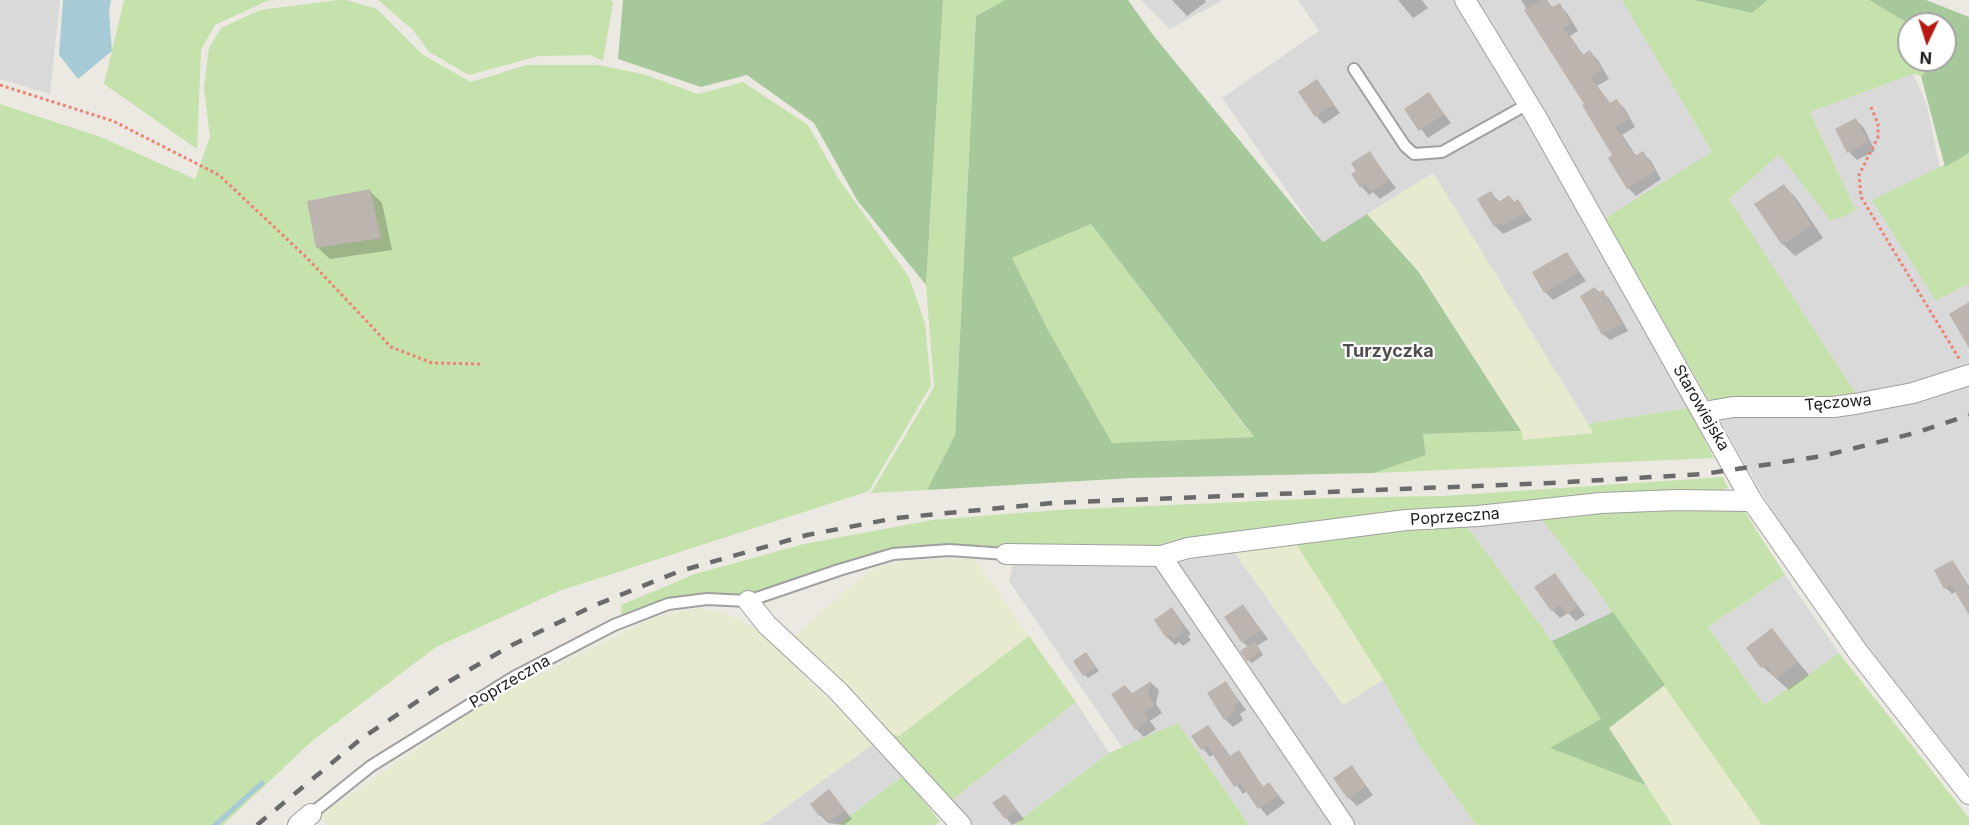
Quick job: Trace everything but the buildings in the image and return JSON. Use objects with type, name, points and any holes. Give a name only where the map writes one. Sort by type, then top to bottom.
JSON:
[{"type":"street","name":"Starowiejska","points":[[1465,0],[1528,104],[1704,412],[1752,501],[1858,652],[1969,794]]},
{"type":"street","name":"Tęczowa","points":[[1704,412],[1733,407],[1833,407],[1856,404],[1913,393],[1966,370]]},
{"type":"street","name":"Poprzeczna","points":[[1006,555],[1161,556],[1188,548],[1406,520],[1478,516],[1601,503],[1752,501]]},
{"type":"street","points":[[1161,556],[1344,825]]},
{"type":"street","points":[[748,602],[767,625],[838,691],[961,825]]},
{"type":"lane","points":[[1354,69],[1405,146],[1414,154],[1442,152],[1528,104]]},
{"type":"lane","name":"Poprzeczna","points":[[304,819],[371,766],[514,676],[614,625],[668,604],[707,599],[748,602],[893,554],[950,550],[1006,555]]},
{"type":"path","points":[[0,86],[112,121],[219,176],[307,258],[391,347],[432,363],[482,364]]},
{"type":"path","points":[[1871,107],[1878,124],[1878,137],[1859,175],[1861,197],[1966,370]]},
{"type":"shaded area","points":[[0,0],[60,0],[50,94],[0,79]]},
{"type":"shaded area","points":[[1141,0],[1223,0],[1170,29]]},
{"type":"shaded area","points":[[1298,0],[1456,0],[1589,226],[1688,408],[1588,424],[1433,173],[1323,242],[1222,98],[1319,31]]},
{"type":"shaded area","points":[[1472,0],[1623,0],[1712,153],[1605,218]]},
{"type":"shaded area","points":[[1913,74],[1927,105],[1940,169],[1936,301],[1969,283],[1969,781],[1874,661],[1782,528],[1709,401],[1857,397],[1729,199],[1779,153],[1831,220],[1856,211],[1810,112]]},
{"type":"shaded area","points":[[1552,514],[1544,521],[1613,612],[1552,641],[1466,525]]},
{"type":"shaded area","points":[[1232,549],[1343,705],[1383,680],[1417,741],[1476,825],[1249,825],[1178,723],[1128,756],[1009,581],[1013,564],[1172,564]]},
{"type":"shaded area","points":[[1785,575],[1839,653],[1764,705],[1708,627]]},
{"type":"shaded area","points":[[1076,702],[1109,753],[1013,825],[970,825],[951,801]]},
{"type":"shaded area","points":[[873,744],[904,775],[838,825],[761,825]]},
{"type":"green space","points":[[124,0],[275,0],[267,1],[215,25],[201,50],[197,149],[104,84]]},
{"type":"green space","points":[[347,0],[377,9],[423,55],[471,82],[527,65],[598,65],[643,74],[698,94],[743,82],[808,125],[838,178],[909,277],[925,323],[931,385],[869,491],[559,591],[436,647],[312,741],[223,825],[0,825],[0,104],[98,136],[195,179],[210,137],[204,88],[209,48],[221,28],[260,10]]},
{"type":"green space","points":[[378,0],[610,0],[613,2],[603,61],[590,55],[539,56],[469,75],[429,52],[413,30]]},
{"type":"green space","points":[[623,0],[943,0],[926,285],[857,200],[814,123],[747,75],[701,87],[618,59]]},
{"type":"green space","points":[[943,0],[1005,0],[976,16],[955,435],[927,490],[871,493],[934,387],[926,285]]},
{"type":"green space","points":[[1005,0],[1128,0],[1153,35],[1323,242],[1367,214],[1418,271],[1521,431],[1423,434],[1426,455],[1374,473],[1132,478],[927,490],[955,435],[976,16]],"holes":[[[1091,224],[1253,436],[1112,443],[1047,328],[1012,258]]]},
{"type":"green space","points":[[1622,0],[1693,0],[1752,13],[1768,0],[1869,0],[1897,17],[1897,72],[1925,72],[1921,76],[1913,74],[1810,112],[1856,211],[1831,221],[1779,154],[1729,199],[1858,397],[1709,401],[1605,218],[1712,152]]},
{"type":"green space","points":[[1693,0],[1768,0],[1752,13]]},
{"type":"green space","points":[[1869,0],[1926,0],[1956,12],[1897,12],[1897,17]]},
{"type":"green space","points":[[1957,12],[1969,17],[1969,153],[1945,167],[1921,76],[1925,72],[1957,72]]},
{"type":"green space","points":[[1969,153],[1969,283],[1936,301],[1872,200]]},
{"type":"green space","points":[[1433,173],[1593,433],[1523,440],[1521,431],[1419,271],[1367,214]]},
{"type":"green space","points":[[1091,224],[1253,437],[1112,443],[1047,328],[1012,258]]},
{"type":"green space","points":[[1688,408],[1714,458],[1374,473],[1426,455],[1423,434],[1521,431],[1523,440],[1593,433],[1588,424]]},
{"type":"green space","points":[[1723,477],[1728,488],[1709,494],[1162,550],[1031,551],[979,545],[907,549],[861,557],[777,586],[741,595],[713,593],[673,598],[621,617],[621,605],[695,574],[804,544],[932,520],[1057,510],[1329,498],[1443,496]]},
{"type":"green space","points":[[1658,506],[1743,509],[1785,575],[1708,627],[1764,705],[1839,653],[1969,818],[1969,825],[1762,825],[1599,593],[1543,521],[1552,514]]},
{"type":"green space","points":[[1466,525],[1552,641],[1602,719],[1551,748],[1646,785],[1672,825],[1476,825],[1419,745],[1383,680],[1293,539]]},
{"type":"green space","points":[[1293,539],[1383,680],[1343,705],[1232,549]]},
{"type":"green space","points":[[975,559],[1029,636],[899,736],[880,729],[792,639],[847,589],[876,568],[908,560]]},
{"type":"green space","points":[[698,608],[725,613],[756,628],[873,744],[761,825],[328,825],[320,816],[490,699],[655,617]]},
{"type":"green space","points":[[1613,612],[1665,685],[1609,728],[1646,785],[1550,748],[1601,719],[1552,641]]},
{"type":"green space","points":[[1029,636],[1076,702],[951,801],[880,729],[899,736]]},
{"type":"green space","points":[[1665,685],[1762,825],[1672,825],[1609,728]]},
{"type":"green space","points":[[1178,723],[1249,825],[1013,825],[1109,753]]},
{"type":"green space","points":[[904,775],[940,822],[935,825],[838,825]]},
{"type":"water","points":[[63,0],[111,0],[109,11],[112,51],[78,79],[59,55]]},
{"type":"waterway","points":[[215,825],[262,783]]},
{"type":"railway","points":[[257,825],[362,738],[436,689],[512,645],[593,606],[680,571],[807,535],[896,518],[1052,503],[1551,483],[1704,474],[1823,456],[1915,433],[1969,415]]},
{"type":"district","name":"Turzyczka","points":[[1388,352]]}]
